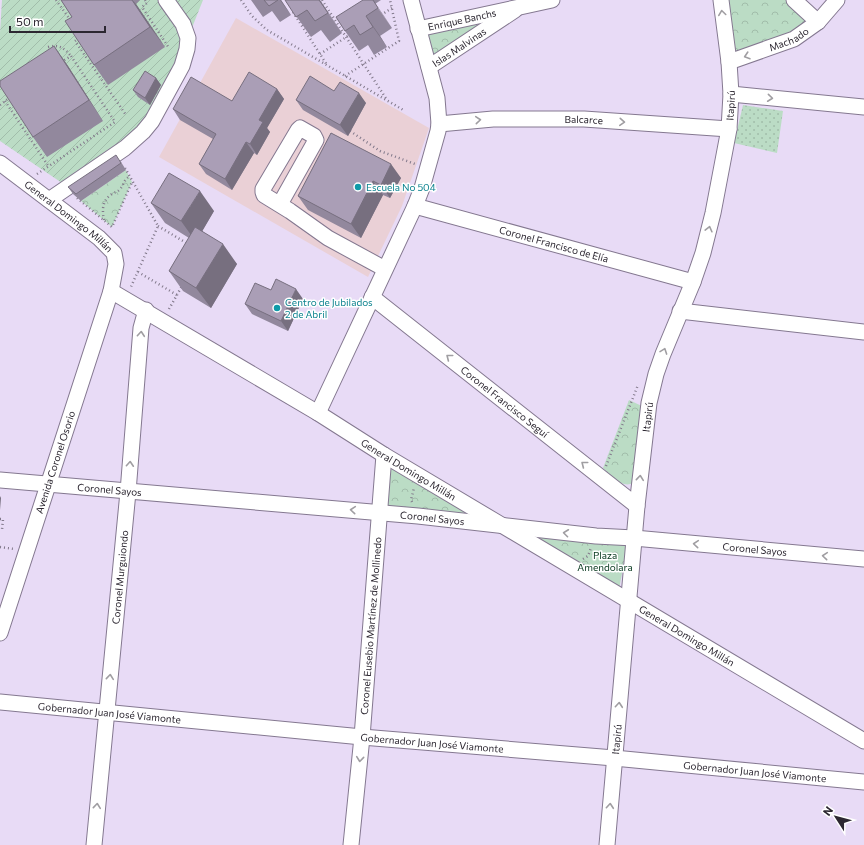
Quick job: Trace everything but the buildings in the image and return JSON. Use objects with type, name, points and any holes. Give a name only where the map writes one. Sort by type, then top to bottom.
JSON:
[{"type":"street","points":[[49,200],[116,154],[143,132],[152,121],[182,66],[187,49],[188,38],[183,24],[166,0]]},
{"type":"street","points":[[318,413],[415,206],[428,169],[439,124],[437,98],[411,0]]},
{"type":"street","name":"Enrique Banchs","points":[[418,28],[525,3],[552,0]]},
{"type":"street","name":"Itapirú","points":[[607,845],[637,506],[649,403],[656,374],[703,253],[713,213],[728,129],[731,94],[729,62],[721,0]]},
{"type":"street","points":[[794,0],[818,22]]},
{"type":"street","name":"Machado","points":[[729,62],[794,39],[818,22],[838,0]]},
{"type":"street","name":"Islas Malvinas","points":[[429,67],[525,3]]},
{"type":"street","points":[[731,94],[864,107]]},
{"type":"street","name":"Balcarce","points":[[439,124],[493,119],[584,119],[728,129]]},
{"type":"street","points":[[280,204],[316,140],[314,136],[300,128],[263,189],[264,195],[280,204],[328,238],[385,269]]},
{"type":"street","name":"General Domingo Millán","points":[[0,163],[99,238],[114,253],[116,264],[112,291],[864,741]]},
{"type":"street","name":"Coronel Francisco de Elía","points":[[415,206],[693,282]]},
{"type":"street","name":"Avenida Coronel Osorio","points":[[0,633],[47,485],[112,291]]},
{"type":"street","name":"Coronel Francisco Seguí","points":[[372,297],[637,506]]},
{"type":"street","name":"Coronel Murguiondo","points":[[94,845],[128,492],[141,328],[146,310]]},
{"type":"street","points":[[680,311],[864,332]]},
{"type":"street","name":"Coronel Eusebio Martínez de Mollinedo","points":[[351,845],[362,737],[384,455]]},
{"type":"street","name":"Coronel Sayos","points":[[0,480],[128,492],[380,512],[596,536],[634,538],[864,559]]},
{"type":"street","name":"Gobernador Juan José Viamonte","points":[[0,702],[362,737],[614,758],[864,782]]},
{"type":"path","points":[[56,0],[73,24]]},
{"type":"path","points":[[145,0],[147,4],[142,7],[169,48]]},
{"type":"path","points":[[242,0],[252,16],[267,30],[406,111]]},
{"type":"path","points":[[322,0],[388,101]]},
{"type":"path","points":[[345,76],[399,41],[390,0]]},
{"type":"path","points":[[298,7],[292,11],[327,66]]},
{"type":"path","points":[[380,16],[392,8]]},
{"type":"path","points":[[320,54],[352,34]]},
{"type":"path","points":[[81,36],[75,40],[126,115]]},
{"type":"path","points":[[25,182],[115,122],[66,49],[55,45],[48,47]]},
{"type":"path","points":[[58,65],[71,56]]},
{"type":"path","points":[[0,105],[12,96]]},
{"type":"path","points":[[5,101],[49,166]]},
{"type":"path","points":[[350,131],[380,151],[428,169]]},
{"type":"path","points":[[116,154],[158,226],[189,244]]},
{"type":"path","points":[[104,221],[104,204],[111,194],[119,190],[125,179],[129,177]]},
{"type":"path","points":[[66,189],[112,227],[132,182]]},
{"type":"path","points":[[126,298],[158,226]]},
{"type":"path","points":[[138,272],[177,295]]},
{"type":"path","points":[[162,320],[184,283]]},
{"type":"path","points":[[418,474],[411,500],[418,516]]},
{"type":"path","points":[[0,518],[3,519],[2,530]]},
{"type":"path","points":[[575,569],[579,561],[588,556],[596,536]]},
{"type":"shaded area","points":[[236,18],[429,128],[402,206],[368,277],[159,157]]},
{"type":"green space","points":[[2,0],[203,0],[156,118],[62,183],[0,141],[0,33]]},
{"type":"green space","points":[[721,0],[794,0],[818,22],[729,62]]},
{"type":"green space","points":[[522,6],[429,67],[418,29]]},
{"type":"green space","points":[[743,105],[783,111],[777,153],[734,143]]},
{"type":"green space","points":[[126,170],[132,182],[112,227],[81,201]]},
{"type":"green space","points":[[629,400],[644,407],[633,483],[625,484],[621,483],[603,468]]},
{"type":"green space","points":[[384,455],[501,525],[380,512]]},
{"type":"green space","name":"Plaza Amendolara","points":[[501,525],[627,545],[619,590]]},
{"type":"place","name":"Escuela No 504","points":[[358,187]]},
{"type":"place","name":"Centro de Jubilados 2 de Abril","points":[[277,308]]}]
